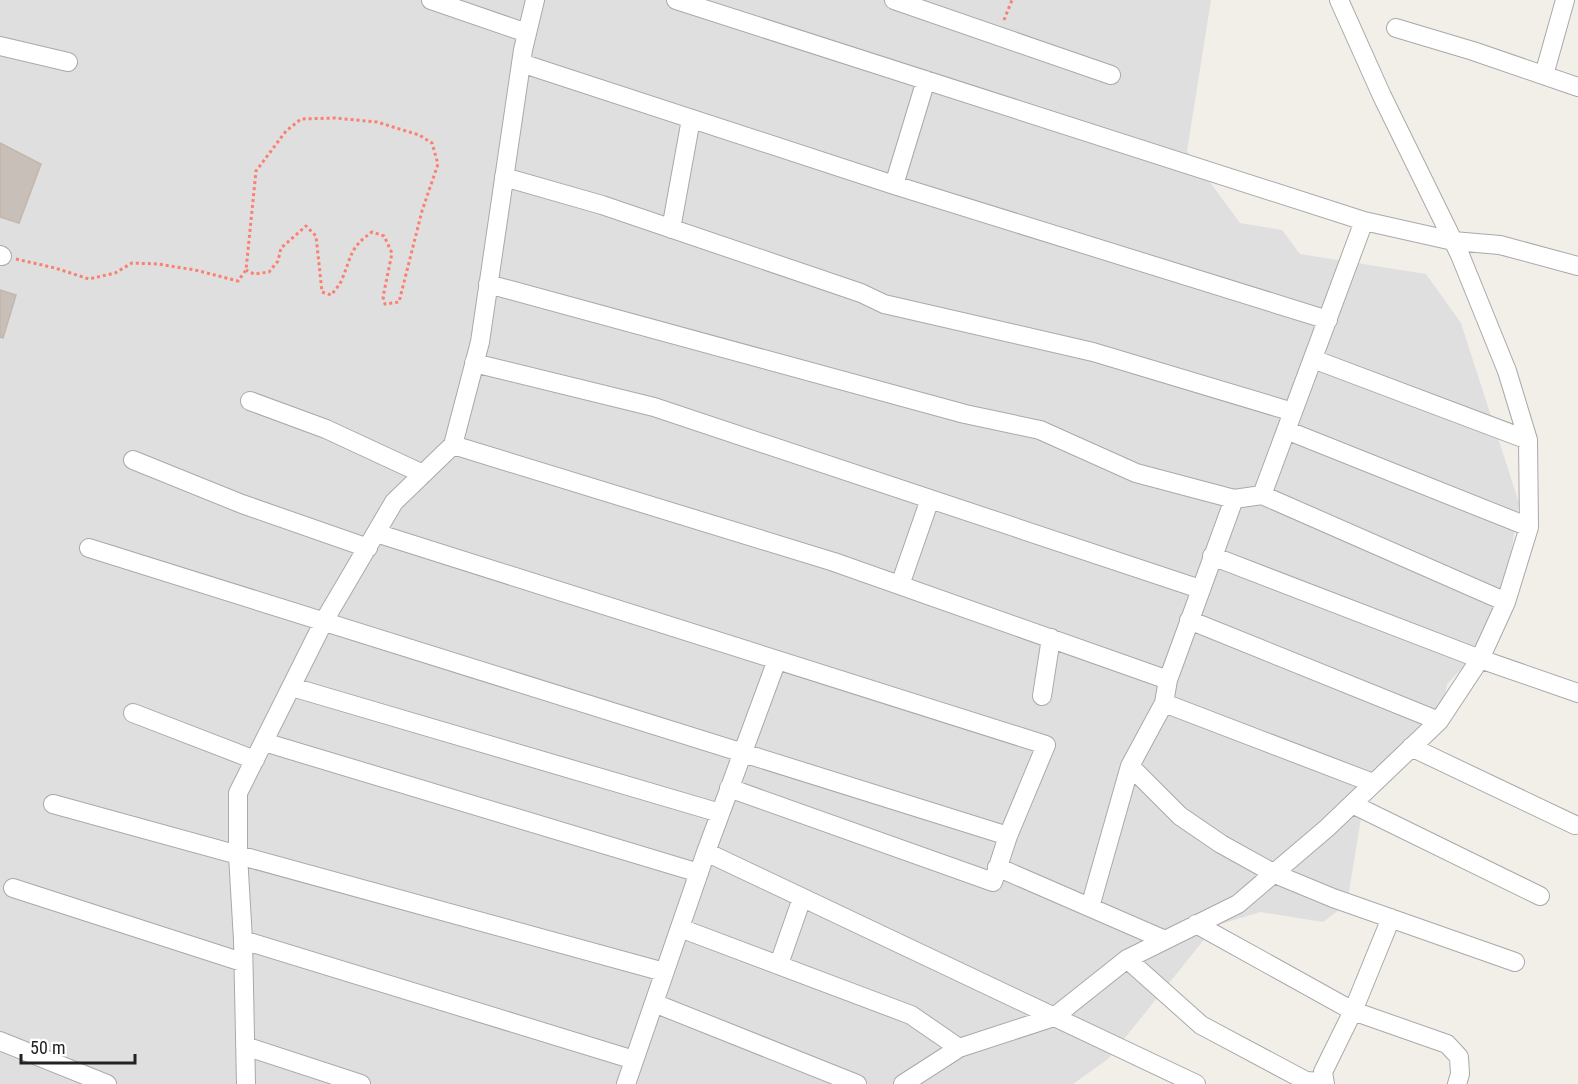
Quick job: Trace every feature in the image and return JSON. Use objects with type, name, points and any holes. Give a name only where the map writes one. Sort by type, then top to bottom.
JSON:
[{"type":"street","points":[[431,0],[527,33]]},
{"type":"street","points":[[246,1084],[238,793],[324,621],[394,502],[453,445],[480,342],[521,63],[535,0]]},
{"type":"street","points":[[676,0],[1364,221],[1453,242],[1500,245],[1578,267]]},
{"type":"street","points":[[894,0],[1111,75]]},
{"type":"street","points":[[903,1084],[959,1048],[1054,1017],[1127,959],[1238,904],[1275,874],[1352,804],[1439,721],[1480,659],[1506,602],[1529,527],[1528,440],[1507,371],[1453,242],[1382,96],[1339,0]]},
{"type":"street","points":[[1544,75],[1565,3]]},
{"type":"street","points":[[1396,28],[1473,51],[1578,87]]},
{"type":"street","points":[[0,45],[68,62]]},
{"type":"street","points":[[521,63],[894,185],[1328,320]]},
{"type":"street","points":[[894,185],[926,80]]},
{"type":"street","points":[[671,228],[691,119]]},
{"type":"street","points":[[504,177],[602,205],[671,228],[861,293],[884,304],[1093,352],[1293,412]]},
{"type":"street","points":[[1262,495],[1364,221]]},
{"type":"street","points":[[488,284],[965,414],[1040,429],[1136,473],[1234,499],[1262,495],[1506,602]]},
{"type":"street","points":[[1313,359],[1528,440]]},
{"type":"street","points":[[474,363],[654,407],[1200,589]]},
{"type":"street","points":[[250,401],[326,429],[423,474]]},
{"type":"street","points":[[1286,430],[1529,527]]},
{"type":"street","points":[[453,445],[834,562],[1168,680]]},
{"type":"street","points":[[133,460],[242,504],[372,540],[777,660],[1046,745],[1008,836],[993,882],[729,788]]},
{"type":"street","points":[[900,585],[930,499]]},
{"type":"street","points":[[1090,907],[1130,766],[1164,704],[1168,680],[1234,499]]},
{"type":"street","points":[[89,548],[1008,836]]},
{"type":"street","points":[[1212,556],[1480,659],[1578,693]]},
{"type":"street","points":[[1189,620],[1439,721]]},
{"type":"street","points":[[1042,696],[1050,638]]},
{"type":"street","points":[[626,1084],[706,852],[777,660]]},
{"type":"street","points":[[292,687],[720,813]]},
{"type":"street","points":[[1164,704],[1373,783]]},
{"type":"street","points":[[133,713],[255,760]]},
{"type":"street","points":[[264,742],[699,873]]},
{"type":"street","points":[[1412,747],[1575,825]]},
{"type":"street","points":[[1130,766],[1180,816],[1221,844],[1275,874],[1333,898],[1515,962]]},
{"type":"street","points":[[53,804],[664,972]]},
{"type":"street","points":[[1352,804],[1539,896]]},
{"type":"street","points":[[706,852],[1196,1084]]},
{"type":"street","points":[[997,867],[1165,940]]},
{"type":"street","points":[[13,888],[243,962]]},
{"type":"street","points":[[779,964],[802,898]]},
{"type":"street","points":[[1127,959],[1201,1025],[1306,1081],[1324,1083],[1323,1072],[1353,1011],[1391,918]]},
{"type":"street","points":[[1196,924],[1353,1011],[1446,1044],[1459,1057],[1460,1074],[1457,1084]]},
{"type":"street","points":[[680,928],[911,1015],[959,1048]]},
{"type":"street","points":[[243,940],[634,1060]]},
{"type":"street","points":[[654,1003],[857,1084]]},
{"type":"street","points":[[0,1041],[107,1084]]},
{"type":"street","points":[[245,1046],[361,1084]]},
{"type":"path","points":[[999,36],[1012,0]]},
{"type":"path","points":[[1,256],[55,268],[89,279],[115,273],[132,263],[158,264],[195,270],[238,281],[246,270],[256,171],[286,131],[301,119],[335,118],[377,122],[419,135],[432,143],[438,164],[422,211],[399,302],[385,304],[383,297],[392,253],[384,236],[372,232],[358,241],[349,258],[342,281],[331,295],[322,292],[316,236],[306,226],[281,248],[278,261],[269,272],[254,274],[246,270]]},
{"type":"shaded area","points":[[0,0],[1211,0],[1187,151],[1240,223],[1282,230],[1300,254],[1426,274],[1461,323],[1519,503],[1499,629],[1447,684],[1440,726],[1364,800],[1347,904],[1323,922],[1260,912],[1215,926],[1108,1059],[1073,1084],[0,1084]]},
{"type":"building","points":[[0,143],[41,164],[19,223],[0,217]]},
{"type":"building","points":[[0,290],[16,295],[3,338],[0,337]]}]
